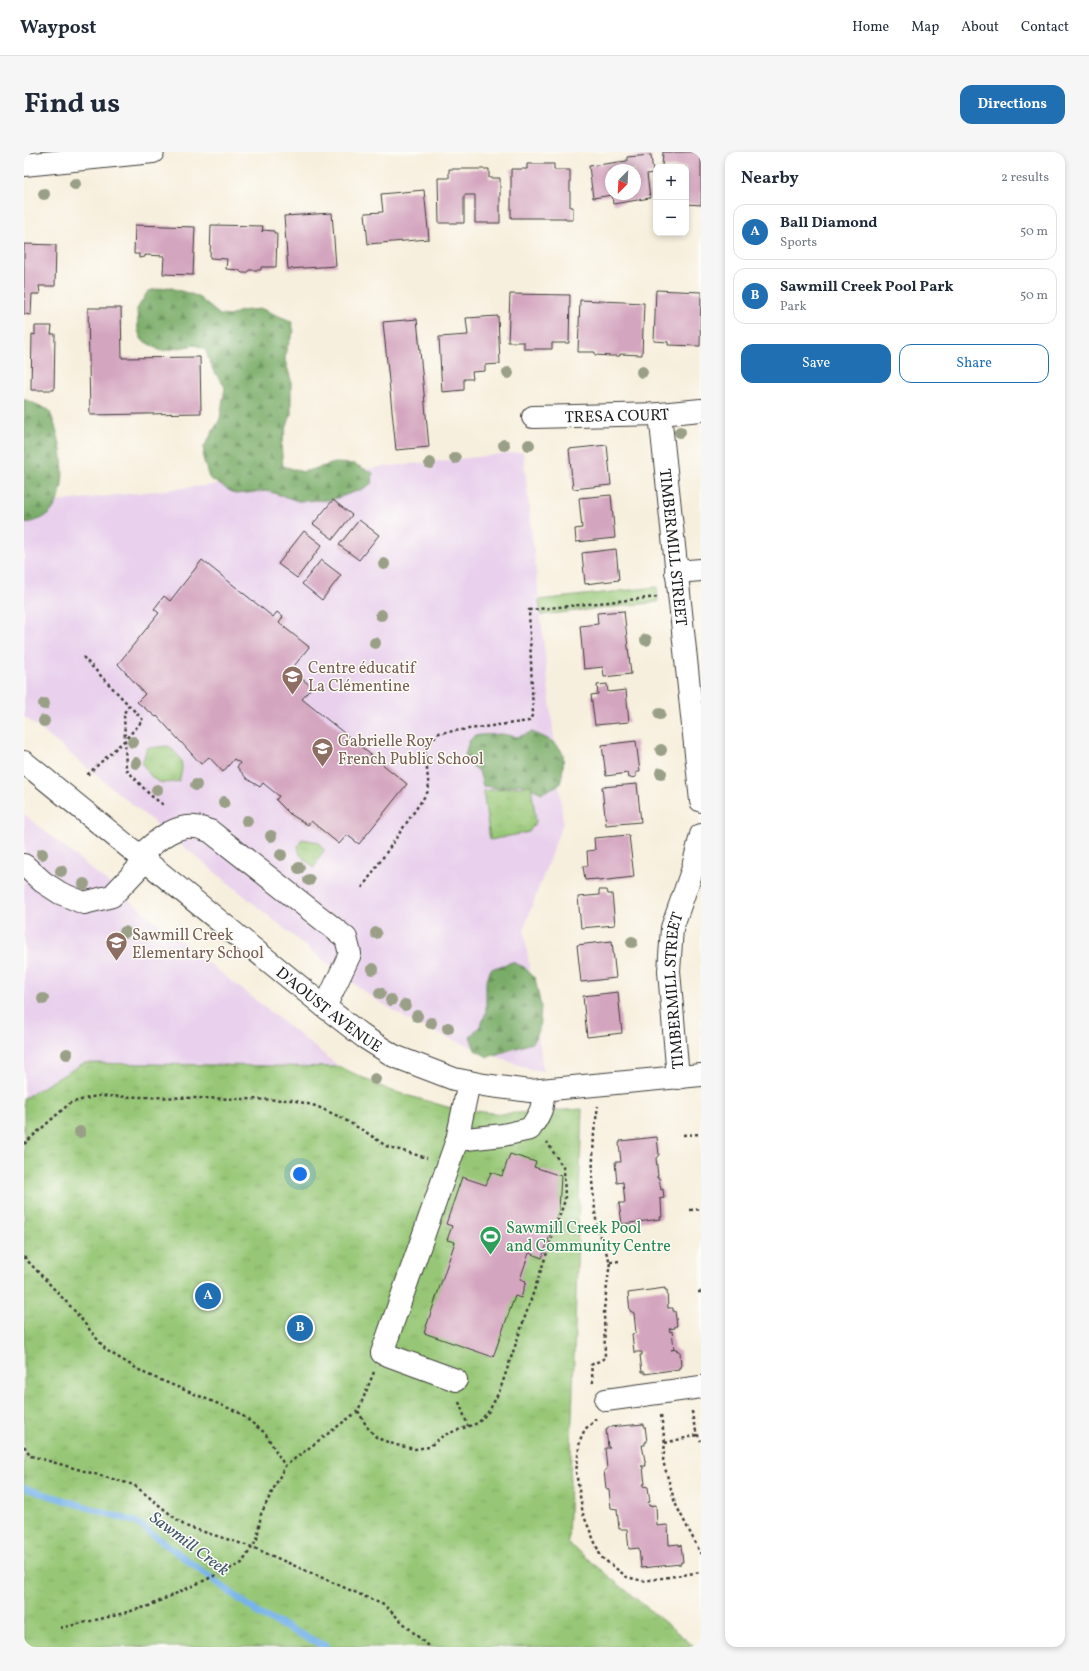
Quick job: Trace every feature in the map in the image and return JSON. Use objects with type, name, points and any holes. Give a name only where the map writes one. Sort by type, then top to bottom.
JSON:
[{"type":"street","points":[[24,165],[153,152]]},
{"type":"street","name":"TRESA COURT","points":[[533,417],[660,414],[701,410]]},
{"type":"street","name":"TIMBERMILL STREET","points":[[660,414],[701,801]]},
{"type":"street","points":[[676,572],[701,570]]},
{"type":"street","name":"D'AOUST AVENUE","points":[[24,762],[325,1007],[364,1037],[394,1056],[454,1079],[530,1091],[701,1076]]},
{"type":"street","points":[[24,865],[43,882],[60,893],[84,903],[112,896],[142,858],[165,835],[180,828],[195,827],[210,831],[346,938],[350,954],[325,1007]]},
{"type":"street","name":"TIMBERMILL STREET","points":[[678,1078],[670,971],[672,928],[692,871],[701,835]]},
{"type":"street","points":[[456,1380],[382,1353],[457,1140],[469,1082]]},
{"type":"street","points":[[457,1140],[503,1135],[530,1129],[540,1114],[543,1106],[543,1090]]},
{"type":"street","points":[[598,1400],[696,1388]]},
{"type":"path","points":[[362,888],[429,790],[425,748],[439,733],[529,721],[533,714],[529,610],[678,595]]},
{"type":"path","points":[[83,657],[143,720],[125,740],[87,775]]},
{"type":"path","points":[[129,705],[124,713],[126,769],[150,795],[165,806]]},
{"type":"path","points":[[24,1144],[70,1103],[96,1096],[292,1100],[316,1106],[369,1134],[386,1146],[448,1164]]},
{"type":"path","points":[[598,1103],[594,1132],[592,1181],[597,1229],[610,1262],[604,1309],[605,1358],[591,1365],[598,1400],[595,1421],[585,1429],[580,1440],[576,1472],[583,1514],[601,1557],[627,1577],[643,1580],[701,1572]]},
{"type":"path","points":[[530,1129],[549,1144],[564,1169],[565,1200],[531,1298]]},
{"type":"path","points":[[683,1135],[701,1134]]},
{"type":"path","points":[[690,1210],[701,1209]]},
{"type":"path","points":[[24,1257],[73,1309],[106,1350],[146,1374],[238,1412],[265,1433],[285,1466]]},
{"type":"path","points":[[610,1262],[620,1261]]},
{"type":"path","points":[[60,1628],[114,1616],[149,1606],[242,1563],[258,1539],[261,1514],[285,1466],[358,1411],[382,1353]]},
{"type":"path","points":[[456,1380],[459,1404],[468,1426]]},
{"type":"path","points":[[696,1388],[694,1424],[697,1435],[701,1441]]},
{"type":"path","points":[[659,1393],[665,1443],[663,1461],[675,1503],[701,1554]]},
{"type":"path","points":[[665,1443],[697,1435]]},
{"type":"path","points":[[24,1446],[32,1456],[134,1485],[185,1526],[252,1547],[384,1605],[428,1647]]},
{"type":"shaded area","name":"Gabrielle Roy French Public School","points":[[523,452],[563,822],[524,928],[543,1071],[529,1069],[418,1026],[370,996],[319,957],[24,716],[24,505]]},
{"type":"shaded area","name":"Sawmill Creek Elementary School","points":[[24,814],[144,912],[340,1067],[84,1063],[24,1098]]},
{"type":"green space","points":[[168,287],[197,296],[220,315],[230,316],[240,311],[262,309],[291,321],[294,331],[286,350],[285,360],[291,380],[291,414],[281,445],[283,466],[303,472],[335,463],[354,464],[373,473],[372,483],[363,489],[331,500],[298,501],[268,491],[235,494],[209,478],[203,458],[204,447],[220,419],[225,387],[213,370],[205,349],[195,345],[161,351],[142,340],[138,331],[137,309],[148,291]]},
{"type":"green space","points":[[24,399],[49,410],[60,446],[63,473],[62,486],[53,509],[40,519],[24,524]]},
{"type":"green space","points":[[657,587],[658,602],[541,615],[539,600]]},
{"type":"green space","points":[[532,732],[551,741],[561,750],[564,763],[560,784],[542,793],[521,784],[499,788],[483,786],[479,771],[467,762],[465,755],[469,741],[474,736],[481,735],[502,734],[518,737]]},
{"type":"green space","points":[[168,746],[181,761],[182,770],[179,781],[165,783],[156,781],[149,774],[142,763],[147,748]]},
{"type":"green space","points":[[531,785],[536,821],[529,832],[490,840],[483,791]]},
{"type":"green space","points":[[302,839],[318,842],[324,850],[314,868],[300,855],[298,847]]},
{"type":"green space","points":[[512,962],[524,967],[535,978],[541,1007],[539,1031],[532,1043],[488,1057],[475,1050],[470,1036],[480,1026],[486,1013],[486,982],[491,969]]},
{"type":"green space","points":[[84,1063],[340,1067],[389,1090],[451,1108],[500,1114],[582,1109],[568,1543],[695,1647],[24,1647],[24,1098]]},
{"type":"building","points":[[663,152],[701,152],[701,205],[689,204],[689,164],[662,164]]},
{"type":"building","points":[[651,155],[653,173],[647,174],[650,198],[641,199],[641,164],[605,164],[605,196],[593,198],[589,166],[627,161],[627,157]]},
{"type":"building","points":[[527,164],[554,164],[554,170],[570,170],[570,207],[573,207],[573,220],[566,220],[566,218],[511,218],[511,169],[527,169]]},
{"type":"building","points":[[449,169],[489,169],[489,178],[500,178],[500,223],[475,223],[475,195],[464,195],[464,223],[439,223],[438,178],[449,178]]},
{"type":"building","points":[[424,190],[429,239],[368,244],[365,213],[383,212],[381,194]]},
{"type":"building","points":[[613,200],[638,200],[613,204]]},
{"type":"building","points":[[332,213],[336,266],[288,269],[284,216]]},
{"type":"building","points":[[135,225],[195,227],[193,275],[163,274],[164,256],[145,255],[145,257],[139,258],[139,254],[134,254]]},
{"type":"building","points":[[211,225],[263,226],[262,232],[263,230],[274,231],[274,233],[277,233],[276,267],[261,267],[261,270],[249,270],[247,273],[242,273],[239,270],[226,269],[227,259],[210,258]]},
{"type":"building","points":[[24,244],[56,245],[55,286],[39,286],[40,294],[32,294],[31,315],[24,314]]},
{"type":"building","points":[[656,290],[701,292],[700,346],[668,345],[668,342],[654,341]]},
{"type":"building","points":[[510,294],[570,295],[569,343],[552,343],[552,349],[524,349],[524,342],[508,342]]},
{"type":"building","points":[[580,300],[644,303],[642,355],[620,354],[620,356],[611,356],[595,355],[595,352],[578,352]]},
{"type":"building","points":[[88,308],[121,308],[122,358],[200,357],[201,413],[90,415]]},
{"type":"building","points":[[498,316],[500,364],[485,365],[485,371],[472,372],[473,379],[464,379],[464,390],[442,392],[439,337],[468,335],[466,318]]},
{"type":"building","points":[[417,319],[429,447],[396,450],[383,322]]},
{"type":"building","points":[[35,326],[52,326],[51,334],[55,334],[54,390],[31,390],[32,334],[35,335]]},
{"type":"building","points":[[607,445],[611,485],[573,489],[569,449]]},
{"type":"building","points":[[611,495],[615,538],[576,542],[575,529],[582,528],[579,498]]},
{"type":"building","points":[[333,500],[352,515],[333,539],[313,524]]},
{"type":"building","points":[[359,520],[379,535],[359,560],[339,545]]},
{"type":"building","points":[[304,531],[322,545],[297,578],[278,564]]},
{"type":"building","points":[[616,549],[619,580],[585,584],[582,553]]},
{"type":"building","points":[[202,560],[273,617],[277,612],[283,617],[279,623],[309,647],[291,670],[312,687],[302,699],[407,784],[359,844],[347,835],[339,844],[311,821],[308,825],[290,814],[276,800],[279,796],[263,783],[260,787],[247,779],[237,767],[240,763],[234,759],[223,772],[209,757],[201,764],[157,716],[156,717],[137,702],[145,694],[118,664],[159,613],[154,609],[164,596],[170,601]]},
{"type":"building","points":[[321,560],[341,575],[322,600],[302,584]]},
{"type":"building","points":[[624,611],[631,674],[604,677],[603,667],[584,669],[580,626],[598,624],[597,613]]},
{"type":"building","points":[[607,684],[608,692],[626,690],[629,722],[595,725],[591,695],[598,694],[597,685]]},
{"type":"building","points":[[636,741],[640,772],[636,772],[636,777],[629,778],[628,773],[606,776],[602,745]]},
{"type":"building","points":[[637,784],[641,822],[606,825],[602,787]]},
{"type":"building","points":[[629,835],[634,877],[599,881],[598,879],[585,880],[583,866],[588,866],[587,851],[595,850],[594,838]]},
{"type":"building","points":[[599,890],[607,890],[608,894],[612,894],[615,925],[581,928],[578,897],[599,895]]},
{"type":"building","points":[[612,941],[616,978],[581,982],[577,945]]},
{"type":"building","points":[[618,992],[622,1033],[587,1037],[583,996]]},
{"type":"building","points":[[657,1137],[659,1155],[656,1158],[657,1178],[659,1178],[661,1190],[663,1189],[664,1198],[659,1199],[661,1201],[662,1217],[660,1217],[661,1219],[622,1224],[619,1203],[625,1203],[623,1182],[617,1183],[615,1162],[621,1162],[619,1143],[620,1141]]},
{"type":"building","name":"Sawmill Creek Pool and Community Centre","points":[[510,1154],[536,1162],[534,1167],[561,1176],[559,1210],[542,1258],[529,1253],[520,1279],[526,1281],[521,1298],[515,1296],[493,1357],[424,1333],[455,1242],[447,1240],[452,1226],[446,1224],[462,1177],[486,1185],[491,1172],[502,1176]]},
{"type":"building","points":[[665,1288],[665,1290],[667,1290],[668,1308],[673,1308],[673,1311],[675,1311],[677,1326],[669,1329],[670,1332],[672,1331],[674,1349],[671,1350],[677,1349],[677,1351],[680,1351],[681,1367],[679,1367],[679,1369],[645,1374],[645,1372],[642,1372],[640,1355],[642,1355],[642,1352],[634,1352],[632,1334],[636,1333],[634,1313],[630,1311],[628,1293]]},
{"type":"building","points":[[644,1424],[647,1442],[645,1442],[645,1445],[642,1445],[646,1466],[641,1466],[643,1467],[645,1484],[643,1484],[643,1486],[648,1487],[650,1502],[648,1502],[649,1506],[656,1505],[657,1526],[668,1526],[669,1545],[681,1545],[683,1562],[681,1562],[681,1564],[641,1568],[639,1548],[629,1549],[627,1529],[619,1529],[617,1509],[611,1508],[609,1490],[606,1488],[604,1471],[607,1469],[605,1448],[610,1448],[608,1447],[606,1430],[608,1427]]},
{"type":"waterway","name":"Sawmill Creek","points":[[24,1488],[136,1522],[261,1615],[327,1647]]},
{"type":"place","name":"Centre éducatif La Clémentine","points":[[293,696]]},
{"type":"place","name":"Gabrielle Roy French Public School","points":[[323,768]]},
{"type":"place","name":"Sawmill Creek Elementary School","points":[[116,962]]},
{"type":"place","name":"Sawmill Creek Pool and Community Centre","points":[[490,1256]]},
{"type":"place","name":"Ball Diamond","points":[[208,1296]]},
{"type":"place","name":"Sawmill Creek Pool Park","points":[[300,1328]]}]
